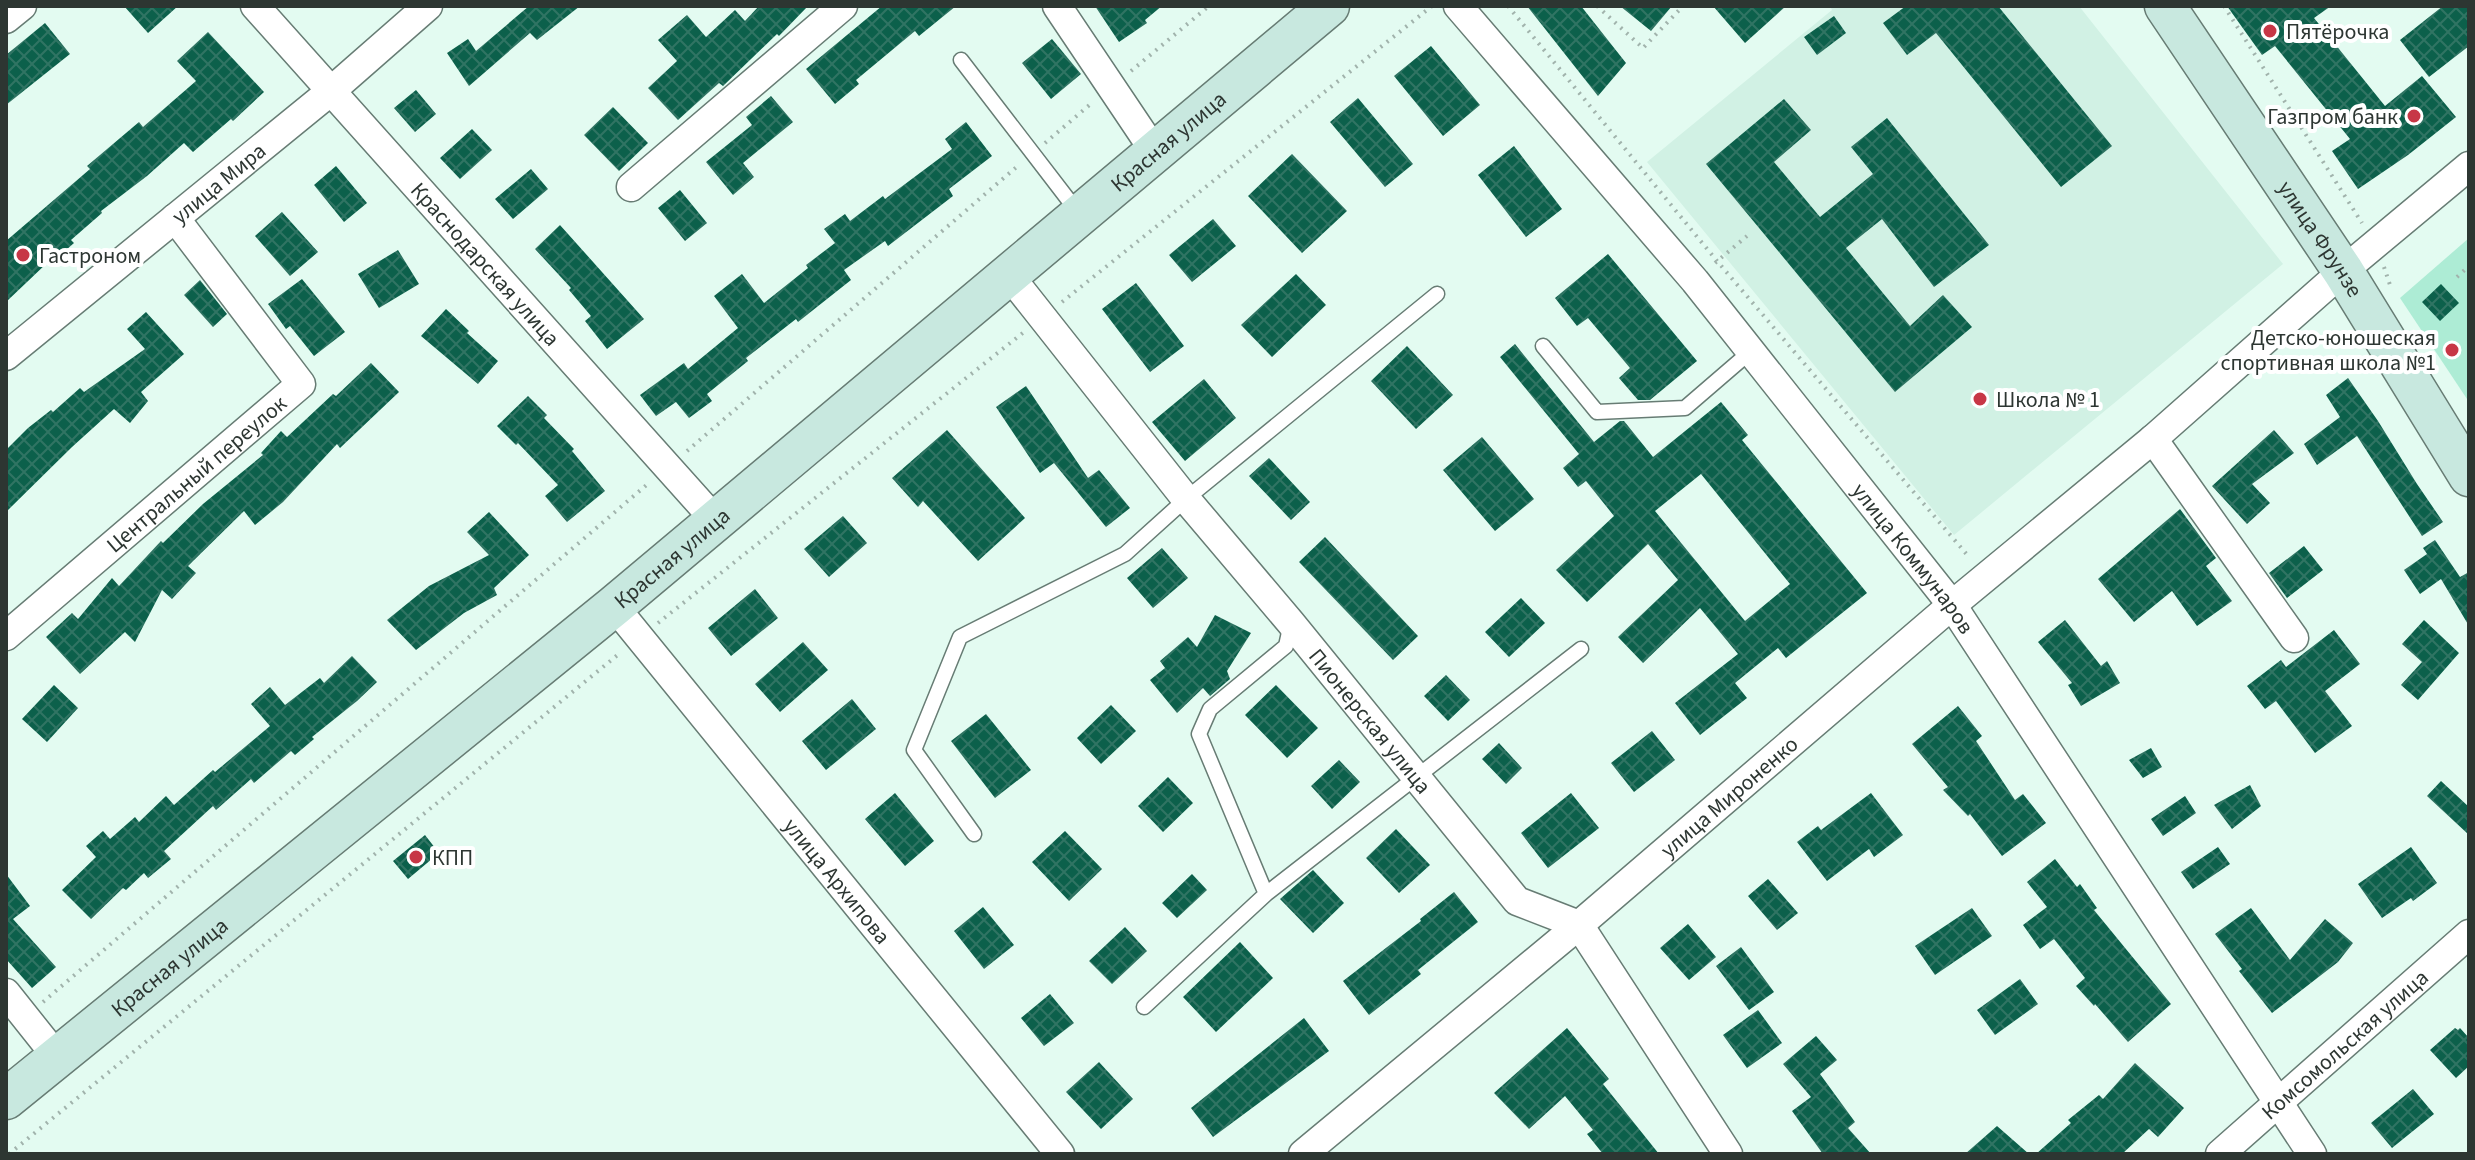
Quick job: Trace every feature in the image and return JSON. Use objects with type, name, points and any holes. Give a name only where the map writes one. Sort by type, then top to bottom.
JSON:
[{"type":"main road","name":"Красная улица","points":[[6,1099],[614,606],[1329,6]]},
{"type":"main road","name":"улица Фрунзе","points":[[2165,6],[2343,271],[2469,476]]},
{"type":"street","points":[[6,19],[22,6]]},
{"type":"street","name":"Краснодарская улица","points":[[255,6],[716,521]]},
{"type":"street","name":"улица Мира","points":[[6,356],[331,91],[428,6]]},
{"type":"street","points":[[631,187],[843,6]]},
{"type":"street","points":[[1057,6],[1155,152]]},
{"type":"street","name":"улица Коммунаров","points":[[1458,6],[1695,281],[1952,605],[2312,1154]]},
{"type":"street","name":"улица Мироненко","points":[[1304,1154],[1579,925],[1952,605],[2153,439],[2343,271],[2469,166]]},
{"type":"street","name":"Центральный переулок","points":[[6,636],[301,384],[175,218]]},
{"type":"street","name":"Пионерская улица","points":[[1009,275],[1186,499],[1517,901],[1579,925]]},
{"type":"street","points":[[2153,439],[2294,638]]},
{"type":"street","name":"улица Архипова","points":[[614,606],[1060,1154]]},
{"type":"street","points":[[1579,925],[1728,1154]]},
{"type":"street","name":"Комсомольская улица","points":[[2220,1154],[2469,934]]},
{"type":"street","points":[[6,993],[57,1057]]},
{"type":"lane","points":[[961,60],[1080,215]]},
{"type":"lane","points":[[974,834],[914,750],[960,637],[1125,554],[1186,499],[1437,294]]},
{"type":"lane","points":[[1543,346],[1597,412],[1685,408],[1750,352]]},
{"type":"lane","points":[[1266,894],[1199,734],[1210,709],[1286,646],[1291,623]]},
{"type":"lane","points":[[1144,1007],[1266,894],[1581,649]]},
{"type":"path","points":[[26,1017],[1031,154],[1209,6]]},
{"type":"path","points":[[9,1154],[640,637],[1432,6]]},
{"type":"path","points":[[1508,6],[1717,261],[1985,578]]},
{"type":"path","points":[[1597,6],[1643,48],[1683,6]]},
{"type":"path","points":[[2224,6],[2376,244],[2394,295]]},
{"type":"path","points":[[1695,281],[1747,236]]},
{"type":"path","points":[[2457,277],[2469,266]]},
{"type":"shaded area","name":"Школа № 1","points":[[1830,6],[2079,6],[2283,264],[1954,535],[1647,162],[1832,10]]},
{"type":"green space","name":"Детско-юношеская спортивная школа №1","points":[[2469,238],[2469,402],[2400,298]]},
{"type":"building","points":[[124,6],[178,6],[148,33]]},
{"type":"building","points":[[529,6],[580,6],[537,40],[530,33],[469,86],[447,53],[468,39],[476,51]]},
{"type":"building","points":[[759,6],[808,6],[723,86],[719,83],[678,120],[648,88],[677,61],[658,40],[687,15],[706,37],[735,10],[745,21]]},
{"type":"building","points":[[882,6],[956,6],[919,36],[915,31],[856,80],[859,84],[835,104],[806,69]]},
{"type":"building","points":[[1095,6],[1162,6],[1145,20],[1147,23],[1119,42]]},
{"type":"building","points":[[1527,6],[1581,6],[1626,63],[1598,96]]},
{"type":"building","points":[[1620,6],[1672,6],[1651,31]]},
{"type":"building","points":[[1713,6],[1786,6],[1745,43]]},
{"type":"building","points":[[1906,6],[1998,6],[2112,146],[2061,187],[1936,33],[1907,55],[1883,23]]},
{"type":"building","points":[[2227,6],[2331,6],[2314,18],[2385,106],[2422,76],[2456,117],[2358,189],[2332,151],[2350,139],[2275,46],[2262,55]]},
{"type":"building","points":[[2443,6],[2469,6],[2469,46],[2429,77],[2400,40]]},
{"type":"building","points":[[1834,16],[1846,33],[1817,55],[1804,37]]},
{"type":"building","points":[[45,23],[70,54],[6,105],[6,55]]},
{"type":"building","points":[[208,32],[264,92],[193,152],[184,143],[101,211],[71,240],[74,243],[49,265],[47,263],[6,302],[6,241],[139,122],[143,127],[196,81],[177,61]]},
{"type":"building","points":[[1052,39],[1081,74],[1051,99],[1022,63]]},
{"type":"building","points":[[1431,46],[1480,105],[1443,136],[1394,76]]},
{"type":"building","points":[[416,90],[436,114],[415,132],[394,108]]},
{"type":"building","points":[[771,96],[793,122],[743,163],[754,177],[733,195],[706,162],[752,125],[746,117]]},
{"type":"building","points":[[1358,98],[1413,164],[1385,187],[1330,122]]},
{"type":"building","points":[[1784,99],[1811,130],[1774,162],[1820,217],[1873,174],[1851,147],[1887,118],[1989,245],[1934,287],[1882,219],[1846,248],[1910,326],[1943,295],[1972,327],[1895,392],[1706,164]]},
{"type":"building","points":[[613,107],[648,143],[619,171],[584,135]]},
{"type":"building","points":[[966,122],[992,156],[949,189],[953,196],[888,246],[885,241],[844,270],[851,280],[746,358],[748,361],[707,394],[712,401],[689,418],[676,402],[656,416],[640,395],[684,363],[688,369],[738,328],[714,296],[742,274],[764,303],[835,243],[824,229],[845,214],[850,221],[952,149],[945,139]]},
{"type":"building","points":[[472,129],[492,150],[460,179],[440,158]]},
{"type":"building","points":[[1514,146],[1562,209],[1526,237],[1478,175]]},
{"type":"building","points":[[1292,154],[1347,211],[1302,253],[1248,196]]},
{"type":"building","points":[[336,166],[367,203],[344,222],[314,185]]},
{"type":"building","points":[[531,169],[548,189],[513,219],[495,199]]},
{"type":"building","points":[[680,190],[707,223],[685,241],[658,208]]},
{"type":"building","points":[[282,212],[318,252],[290,276],[255,236]]},
{"type":"building","points":[[1213,219],[1236,246],[1192,282],[1169,255]]},
{"type":"building","points":[[560,225],[644,319],[607,349],[585,321],[591,316],[569,290],[571,288],[535,249]]},
{"type":"building","points":[[398,250],[419,284],[379,308],[358,274]]},
{"type":"building","points":[[1608,254],[1697,361],[1650,400],[1638,400],[1619,378],[1630,368],[1588,318],[1577,326],[1555,298]]},
{"type":"building","points":[[1296,274],[1326,305],[1272,357],[1241,325]]},
{"type":"building","points":[[302,279],[345,332],[314,356],[290,326],[286,329],[268,304]]},
{"type":"building","points":[[200,280],[227,314],[213,327],[184,295]]},
{"type":"building","points":[[1136,283],[1184,346],[1150,372],[1102,309]]},
{"type":"building","points":[[2441,284],[2459,303],[2440,321],[2422,302]]},
{"type":"building","points":[[446,309],[498,361],[478,384],[421,336]]},
{"type":"building","points":[[146,312],[184,354],[141,392],[148,401],[130,423],[114,409],[6,512],[6,450],[28,428],[51,410],[53,412],[80,388],[84,392],[145,349],[127,329]]},
{"type":"building","points":[[1515,344],[1594,442],[1624,421],[1653,457],[1721,402],[1748,435],[1742,440],[1867,593],[1786,658],[1778,648],[1735,683],[1747,698],[1700,735],[1675,703],[1738,654],[1700,608],[1643,663],[1618,637],[1678,580],[1648,544],[1587,602],[1556,570],[1614,516],[1586,481],[1578,487],[1563,468],[1579,454],[1500,357]],"holes":[[[1701,474],[1790,584],[1745,621],[1655,511]]]},
{"type":"building","points":[[1407,346],[1453,395],[1416,429],[1371,381]]},
{"type":"building","points":[[371,363],[399,392],[340,448],[337,444],[283,502],[255,525],[244,511],[188,566],[196,573],[172,599],[162,590],[135,642],[125,632],[80,674],[46,637],[72,613],[78,619],[112,578],[119,586],[161,541],[163,543],[203,504],[263,455],[261,453],[281,431],[287,437]]},
{"type":"building","points":[[2348,378],[2443,522],[2422,536],[2357,436],[2317,465],[2304,444],[2340,417],[2326,395]]},
{"type":"building","points":[[1204,379],[1236,418],[1185,461],[1152,422]]},
{"type":"building","points":[[1026,386],[1088,478],[1099,470],[1130,508],[1106,527],[1054,463],[1040,473],[996,407]]},
{"type":"building","points":[[528,396],[547,415],[544,418],[574,449],[572,451],[605,491],[567,522],[545,496],[558,485],[497,426]]},
{"type":"building","points":[[947,430],[1025,518],[978,561],[923,501],[918,507],[892,478]]},
{"type":"building","points":[[2274,430],[2294,453],[2252,484],[2270,503],[2247,524],[2212,486]]},
{"type":"building","points":[[1482,437],[1534,499],[1495,531],[1443,470]]},
{"type":"building","points":[[1269,458],[1310,502],[1291,520],[1249,476]]},
{"type":"building","points":[[2180,509],[2216,558],[2206,566],[2232,601],[2197,626],[2172,591],[2134,622],[2098,579]]},
{"type":"building","points":[[489,512],[529,555],[494,588],[497,595],[464,613],[416,650],[387,620],[429,586],[489,555],[467,532]]},
{"type":"building","points":[[843,516],[867,543],[829,577],[804,549]]},
{"type":"building","points":[[1325,537],[1418,636],[1393,660],[1299,562]]},
{"type":"building","points":[[2435,540],[2460,577],[2469,572],[2469,626],[2441,579],[2420,594],[2404,570],[2427,554],[2423,548]]},
{"type":"building","points":[[2304,546],[2323,570],[2287,598],[2269,573]]},
{"type":"building","points":[[1162,548],[1188,578],[1153,608],[1127,578]]},
{"type":"building","points":[[755,589],[778,618],[731,656],[708,628]]},
{"type":"building","points":[[1521,598],[1545,623],[1509,657],[1485,632]]},
{"type":"building","points":[[1215,615],[1251,633],[1227,671],[1230,679],[1210,696],[1203,688],[1177,713],[1150,680],[1165,668],[1160,661],[1188,637],[1197,647]]},
{"type":"building","points":[[2065,620],[2101,666],[2107,661],[2120,683],[2081,706],[2068,685],[2072,683],[2038,642]]},
{"type":"building","points":[[2424,620],[2459,653],[2418,700],[2401,685],[2422,662],[2402,644]]},
{"type":"building","points":[[2334,630],[2360,664],[2325,691],[2352,726],[2315,753],[2276,701],[2265,709],[2247,686],[2281,660],[2286,667]]},
{"type":"building","points":[[803,642],[828,670],[780,712],[755,684]]},
{"type":"building","points":[[352,656],[377,682],[295,755],[291,751],[254,783],[251,779],[216,810],[213,806],[164,851],[171,859],[148,878],[144,873],[126,890],[123,888],[91,919],[62,890],[96,857],[86,846],[103,831],[110,839],[135,817],[139,822],[166,796],[174,805],[270,726],[251,704],[270,687],[285,705],[320,678],[324,683]]},
{"type":"building","points":[[1446,675],[1470,700],[1448,721],[1424,696]]},
{"type":"building","points":[[54,685],[78,708],[47,742],[22,719]]},
{"type":"building","points":[[1276,685],[1318,728],[1287,758],[1245,715]]},
{"type":"building","points":[[852,699],[876,729],[826,770],[802,741]]},
{"type":"building","points":[[1111,705],[1136,731],[1101,764],[1077,738]]},
{"type":"building","points":[[1958,706],[1982,736],[1976,741],[2015,800],[2023,794],[2046,823],[2002,856],[1970,814],[1968,816],[1943,790],[1948,787],[1912,744]]},
{"type":"building","points":[[986,714],[1031,770],[995,798],[951,741]]},
{"type":"building","points":[[1652,731],[1675,760],[1634,792],[1611,763]]},
{"type":"building","points":[[1499,743],[1522,768],[1506,784],[1482,759]]},
{"type":"building","points":[[2151,748],[2162,767],[2143,778],[2129,760]]},
{"type":"building","points":[[1339,760],[1360,782],[1332,809],[1311,786]]},
{"type":"building","points":[[1168,777],[1193,803],[1163,832],[1138,806]]},
{"type":"building","points":[[2441,781],[2469,807],[2469,835],[2427,796]]},
{"type":"building","points":[[2250,785],[2261,806],[2232,829],[2214,805]]},
{"type":"building","points":[[895,793],[934,841],[905,866],[865,819]]},
{"type":"building","points":[[1571,793],[1599,828],[1548,868],[1521,833]]},
{"type":"building","points":[[1871,793],[1903,835],[1874,857],[1869,849],[1827,881],[1797,842],[1818,826],[1821,830]]},
{"type":"building","points":[[2185,796],[2196,813],[2163,836],[2151,819]]},
{"type":"building","points":[[1396,829],[1430,865],[1399,893],[1366,858]]},
{"type":"building","points":[[1065,831],[1102,869],[1069,901],[1032,862]]},
{"type":"building","name":"КПП","points":[[425,835],[439,853],[408,879],[393,861]]},
{"type":"building","points":[[2218,847],[2230,864],[2193,889],[2181,872]]},
{"type":"building","points":[[2411,847],[2437,883],[2382,918],[2358,884]]},
{"type":"building","points":[[2055,859],[2077,887],[2080,884],[2097,908],[2094,910],[2171,1004],[2128,1042],[2076,986],[2085,978],[2054,939],[2040,949],[2023,925],[2047,907],[2027,882]]},
{"type":"building","points":[[1313,870],[1344,903],[1313,933],[1280,899]]},
{"type":"building","points":[[6,874],[30,906],[13,919],[56,967],[32,988],[6,959]]},
{"type":"building","points":[[1192,874],[1207,890],[1177,918],[1162,903]]},
{"type":"building","points":[[1768,879],[1798,913],[1777,930],[1748,896]]},
{"type":"building","points":[[1454,892],[1478,922],[1418,970],[1421,974],[1369,1015],[1343,981]]},
{"type":"building","points":[[983,907],[1014,945],[984,969],[954,931]]},
{"type":"building","points":[[1972,908],[1992,936],[1935,975],[1915,946]]},
{"type":"building","points":[[2251,908],[2290,960],[2325,919],[2353,943],[2338,962],[2272,1013],[2215,934]]},
{"type":"building","points":[[1688,924],[1716,957],[1689,980],[1660,948]]},
{"type":"building","points":[[1125,927],[1147,951],[1112,984],[1089,961]]},
{"type":"building","points":[[1240,942],[1273,978],[1216,1032],[1183,997]]},
{"type":"building","points":[[1741,947],[1774,992],[1749,1010],[1716,966]]},
{"type":"building","points":[[2020,979],[2038,1004],[1995,1035],[1977,1010]]},
{"type":"building","points":[[1050,994],[1074,1023],[1044,1046],[1021,1018]]},
{"type":"building","points":[[1758,1010],[1782,1043],[1747,1068],[1723,1035]]},
{"type":"building","points":[[1304,1018],[1329,1051],[1213,1137],[1191,1108]]},
{"type":"building","points":[[1567,1028],[1609,1079],[1603,1084],[1659,1154],[1603,1154],[1587,1134],[1593,1130],[1565,1096],[1529,1129],[1494,1093]]},
{"type":"building","points":[[2455,1028],[2460,1028],[2469,1038],[2469,1066],[2456,1078],[2430,1050]]},
{"type":"building","points":[[1816,1036],[1837,1060],[1820,1074],[1855,1122],[1848,1128],[1871,1154],[1823,1154],[1792,1111],[1811,1097],[1783,1064]]},
{"type":"building","points":[[1099,1062],[1133,1099],[1101,1129],[1066,1092]]},
{"type":"building","points":[[2135,1063],[2184,1108],[2158,1137],[2149,1129],[2122,1154],[2036,1154],[2071,1123],[2068,1120],[2099,1095],[2103,1099]]},
{"type":"building","points":[[2413,1089],[2434,1114],[2392,1148],[2371,1123]]},
{"type":"building","points":[[1997,1126],[2029,1154],[1965,1154]]},
{"type":"place","name":"Пятёрочка","points":[[2270,31]]},
{"type":"place","name":"Газпром банк","points":[[2414,116]]},
{"type":"place","name":"Гастроном","points":[[23,255]]},
{"type":"place","name":"Детско-юношеская спортивная школа №1","points":[[2452,350]]},
{"type":"place","name":"Школа № 1","points":[[1980,399]]},
{"type":"place","name":"КПП","points":[[416,857]]}]
